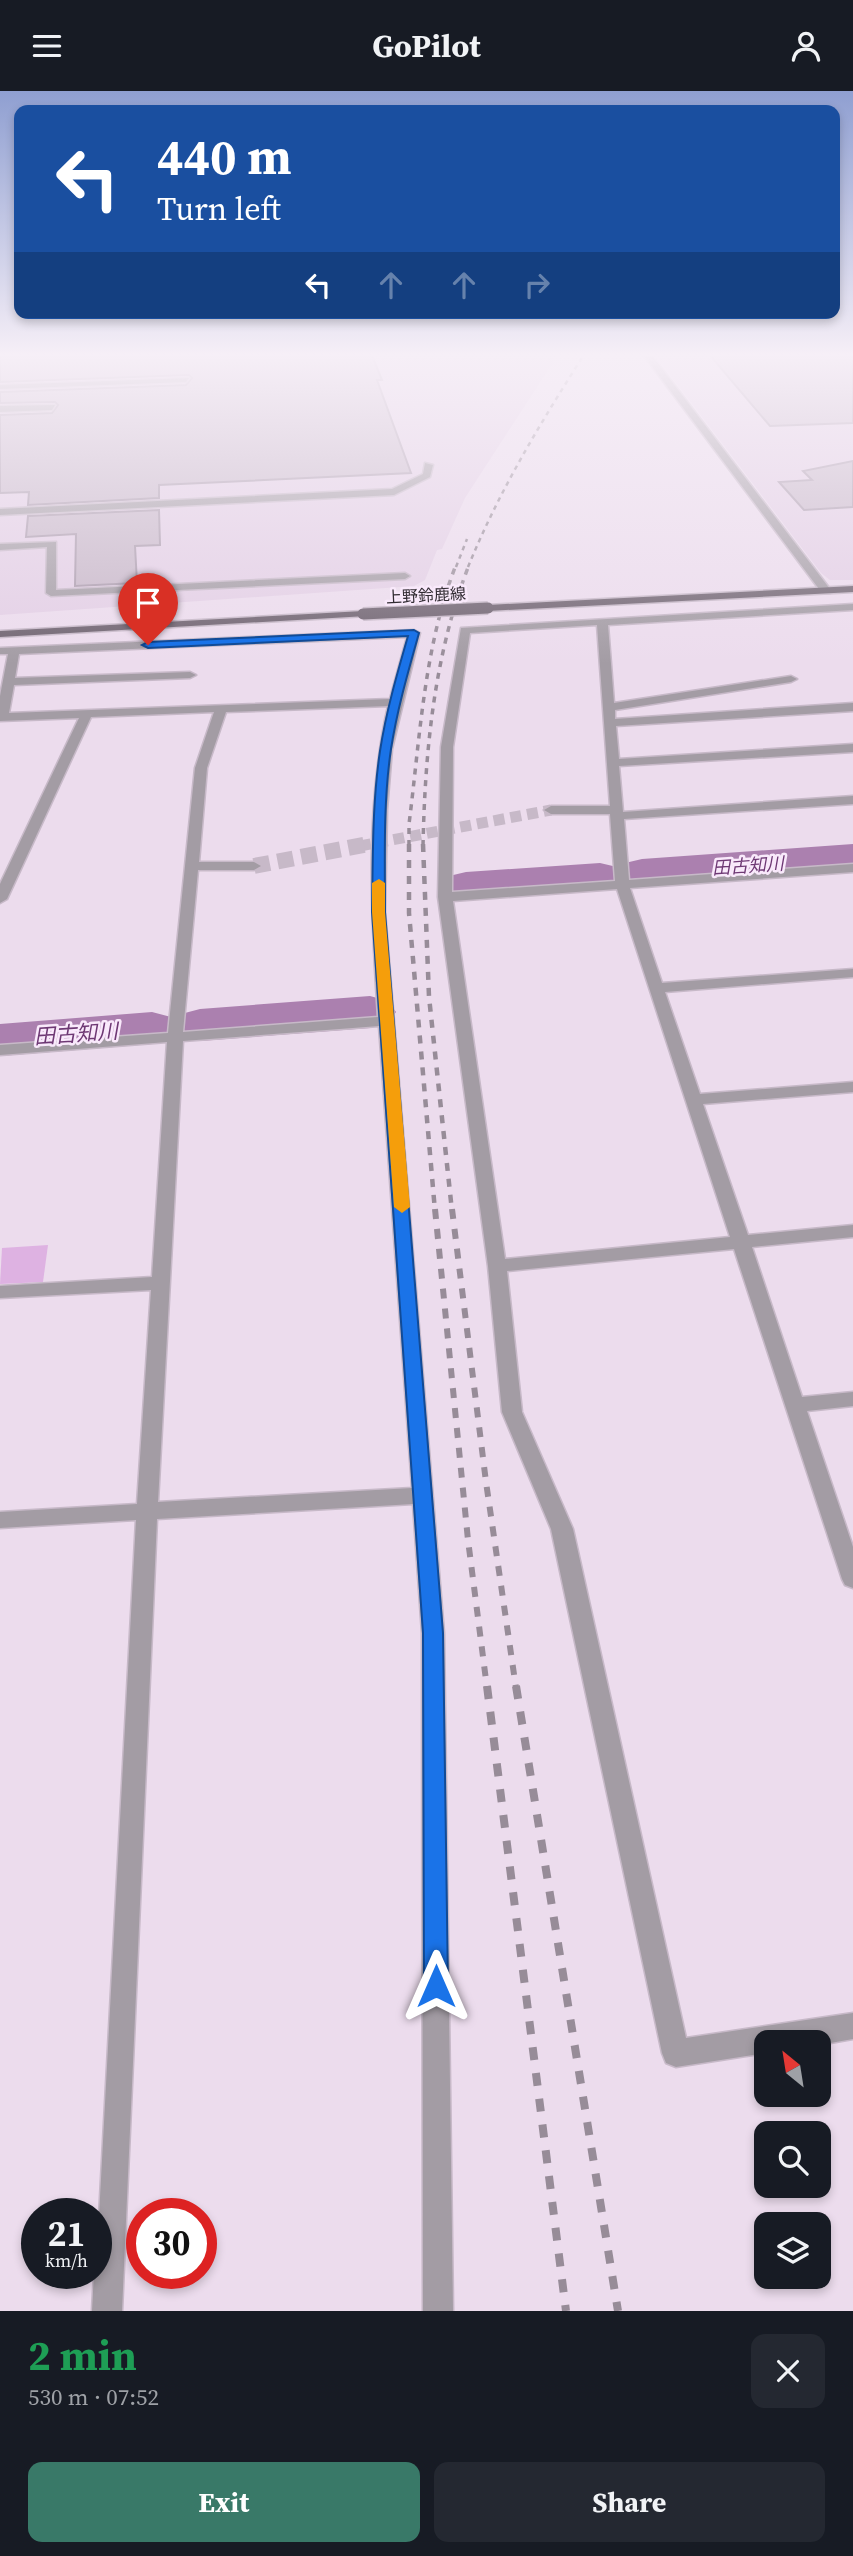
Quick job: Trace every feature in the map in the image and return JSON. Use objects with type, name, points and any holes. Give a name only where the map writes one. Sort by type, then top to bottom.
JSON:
[{"type":"main road","name":"上野鈴鹿線","points":[[0,634],[853,589]]},
{"type":"street","points":[[724,457],[826,591]]},
{"type":"street","points":[[0,512],[394,492],[427,475],[428,465]]},
{"type":"street","points":[[0,547],[52,544],[51,593],[405,576]]},
{"type":"street","points":[[853,607],[465,630],[447,747],[444,897],[497,1266],[512,1412],[562,1529],[676,2053],[853,2027]]},
{"type":"street","points":[[602,623],[622,884],[738,1241],[853,1579]]},
{"type":"street","points":[[0,651],[414,633],[395,702],[386,751],[379,819],[378,912],[433,1633],[438,2311]]},
{"type":"street","points":[[14,651],[1,717],[395,702]]},
{"type":"street","points":[[9,682],[190,675]]},
{"type":"street","points":[[607,708],[791,679]]},
{"type":"street","points":[[608,723],[853,707]]},
{"type":"street","points":[[107,2311],[147,1511],[175,1038],[201,768],[221,709]]},
{"type":"street","points":[[0,899],[86,715]]},
{"type":"street","points":[[612,763],[853,748]]},
{"type":"street","points":[[551,810],[616,813],[853,800]]},
{"type":"street","points":[[190,866],[254,866]]},
{"type":"street","points":[[444,897],[853,868]]},
{"type":"street","points":[[655,988],[853,973]]},
{"type":"street","points":[[0,1050],[388,1021]]},
{"type":"street","points":[[692,1100],[853,1087]]},
{"type":"street","points":[[497,1266],[853,1231]]},
{"type":"street","points":[[0,1291],[161,1283]]},
{"type":"street","points":[[794,1405],[853,1399]]},
{"type":"street","points":[[0,1520],[424,1495]]},
{"type":"shaded area","points":[[0,457],[492,457],[465,498],[442,549],[437,550],[425,580],[414,586],[0,615]]},
{"type":"shaded area","points":[[732,457],[853,457],[853,580],[830,580],[821,573]]},
{"type":"shaded area","points":[[48,1245],[43,1282],[0,1284],[2,1248]]},
{"type":"building","points":[[0,457],[405,457],[411,473],[159,485],[159,498],[28,505],[29,492],[0,493]]},
{"type":"building","points":[[853,461],[853,507],[804,510],[779,482],[812,480],[803,471]]},
{"type":"building","points":[[159,510],[160,545],[135,546],[137,583],[75,586],[76,534],[26,537],[28,516]]},
{"type":"waterway","name":"田古知川","points":[[642,873],[853,858]]},
{"type":"waterway","name":"田古知川","points":[[466,886],[600,877]]},
{"type":"waterway","name":"田古知川","points":[[200,1025],[370,1012]]},
{"type":"waterway","name":"田古知川","points":[[0,1040],[152,1028]]},
{"type":"tunnel","points":[[360,846],[551,810]]},
{"type":"tunnel","points":[[254,866],[369,844]]},
{"type":"railway","points":[[468,567],[493,511],[522,457]]},
{"type":"railway","points":[[456,567],[467,539]]},
{"type":"railway","points":[[435,1211],[409,913],[409,824],[430,660],[445,596],[456,565]]},
{"type":"railway","points":[[423,845],[426,775],[434,704],[447,634],[469,565]]},
{"type":"railway","points":[[423,845],[429,997],[452,1211]]},
{"type":"railway","points":[[435,1209],[468,1540],[487,1688]]},
{"type":"railway","points":[[452,1209],[486,1482],[516,1688]]},
{"type":"railway","points":[[487,1686],[566,2311]]},
{"type":"railway","points":[[516,1686],[618,2311]]},
{"type":"slow traffic","points":[[379,883],[378,912],[402,1207]]},
{"type":"route","points":[[148,645],[414,633],[395,702],[386,751],[379,819],[378,912],[433,1633],[436,1986]]}]
